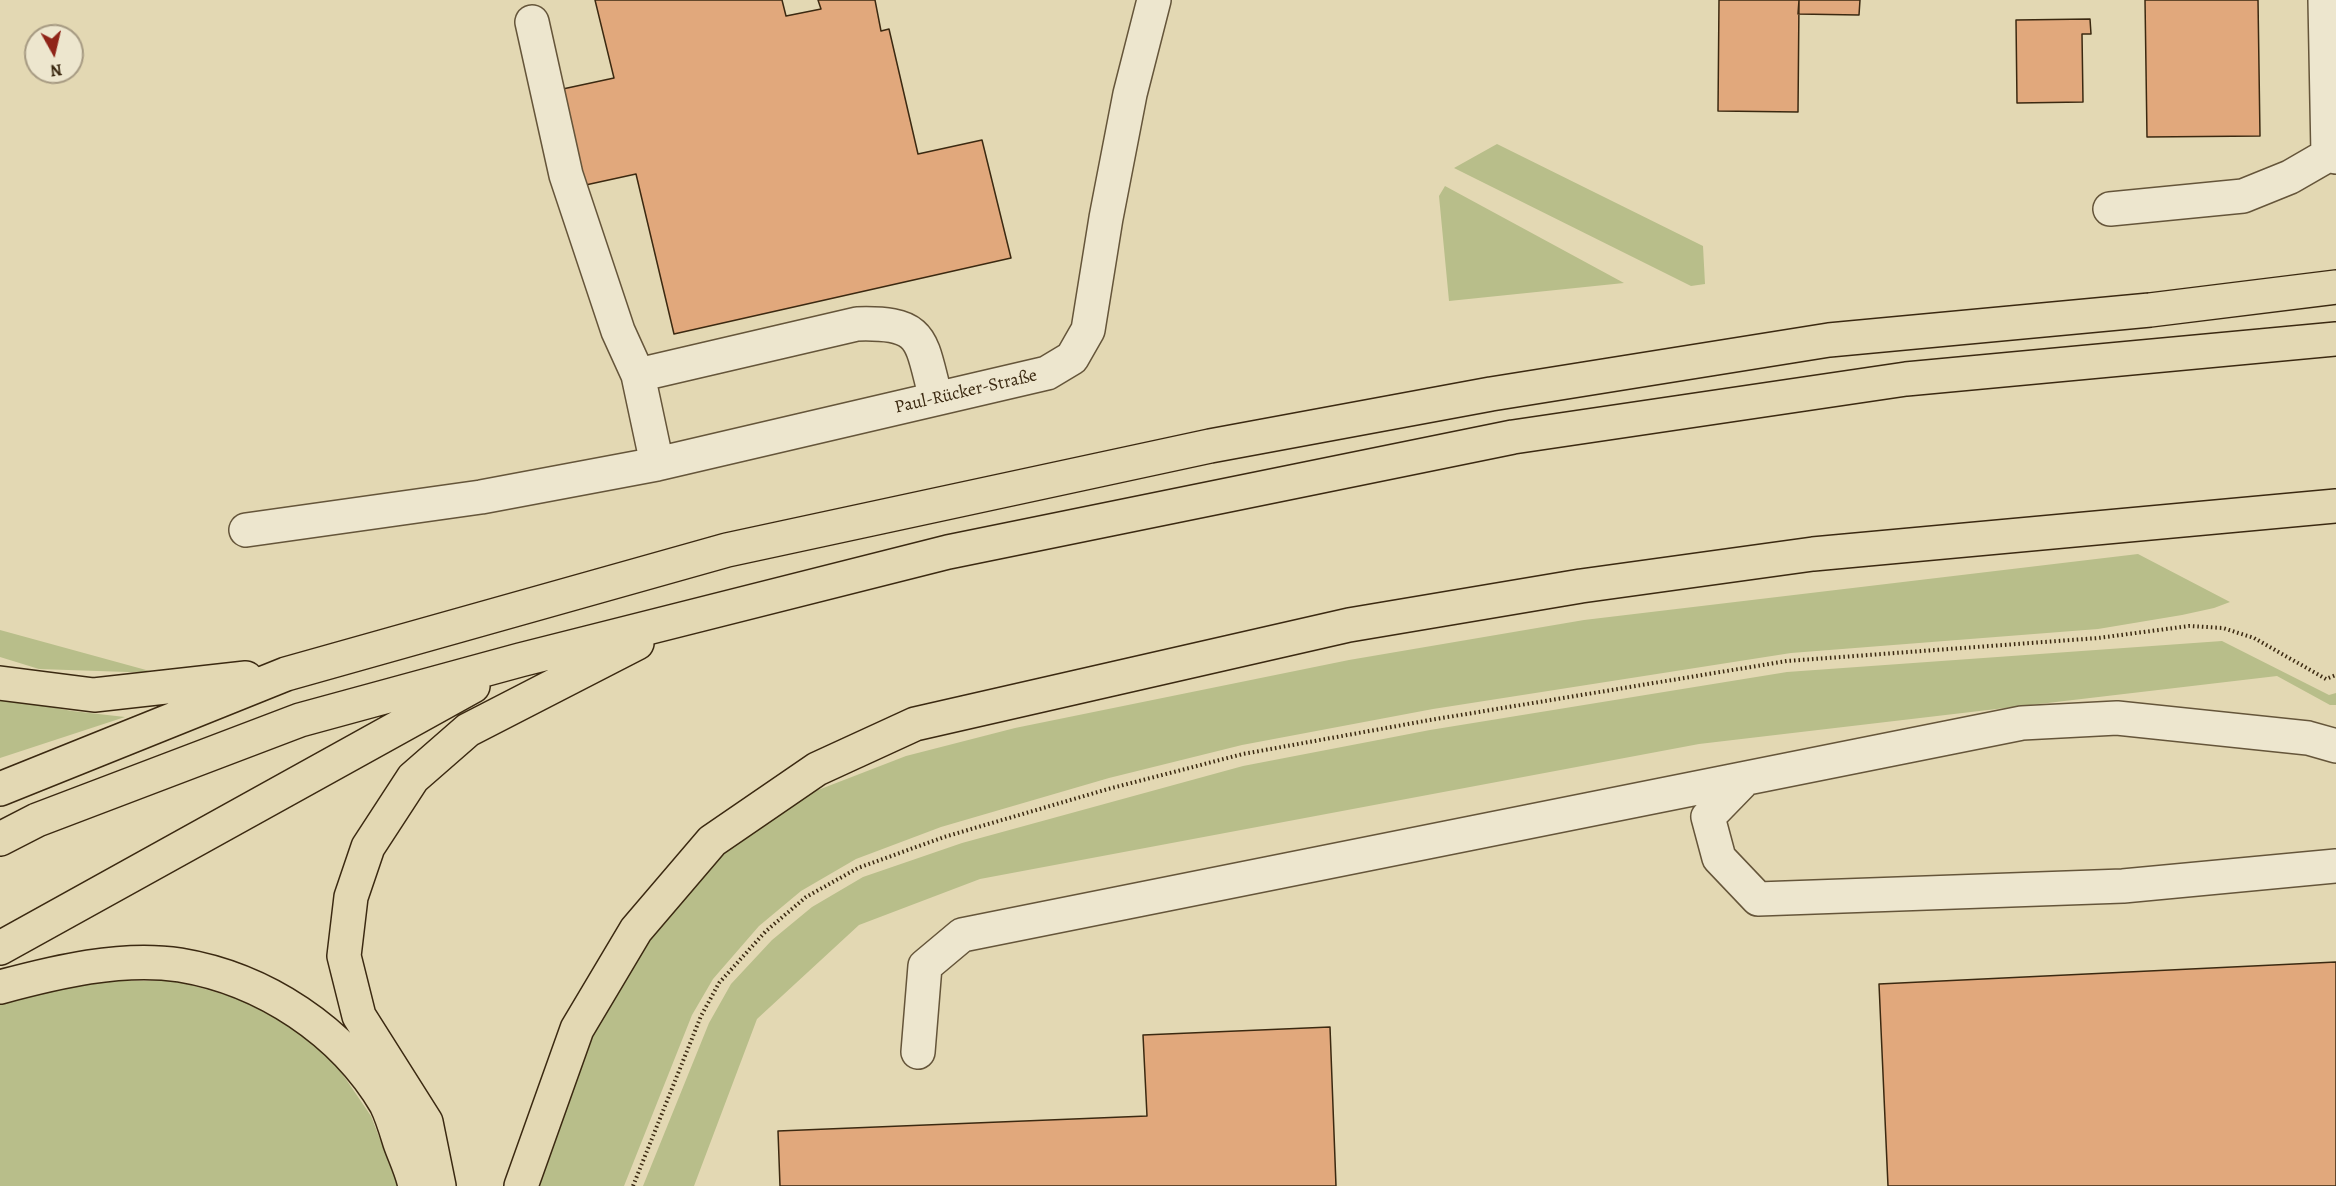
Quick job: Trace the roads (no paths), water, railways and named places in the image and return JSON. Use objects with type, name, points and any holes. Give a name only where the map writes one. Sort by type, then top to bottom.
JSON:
[{"type":"highway","points":[[0,789],[286,674],[738,547],[1210,446],[1491,394],[1828,340],[2150,310],[2336,287]]},
{"type":"highway","points":[[0,839],[37,820],[300,720],[689,616],[948,552],[1512,437],[1906,379],[2336,339]]},
{"type":"highway","points":[[521,1186],[577,1029],[636,930],[712,841],[817,769],[915,724],[1349,625],[1581,586],[1813,554],[2336,506]]},
{"type":"highway","points":[[440,1186],[426,1122],[359,1016],[344,956],[351,897],[368,847],[413,778],[468,730],[689,616]]},
{"type":"highway","points":[[0,948],[520,660]]},
{"type":"highway","points":[[0,683],[94,695],[286,674]]},
{"type":"highway","points":[[0,987],[59,971],[120,964],[178,965],[219,974],[264,992],[309,1019],[350,1056],[386,1105],[415,1186]]},
{"type":"street","name":"Paul-Rücker-Straße","points":[[246,530],[481,497],[665,462],[1047,373],[1072,358],[1088,330],[1106,218],[1131,94],[1154,0]]},
{"type":"street","points":[[2110,209],[2243,196],[2290,177],[2332,156],[2325,0]]},
{"type":"street","points":[[532,22],[566,175],[618,331],[638,375],[665,462]]},
{"type":"street","points":[[638,375],[856,324],[887,323],[908,329],[921,343],[936,398]]},
{"type":"street","points":[[918,1052],[925,966],[962,935],[2022,723],[2118,718],[2308,738],[2336,746]]},
{"type":"street","points":[[1745,779],[1708,817],[1719,858],[1758,899],[2123,886],[2336,866]]}]
